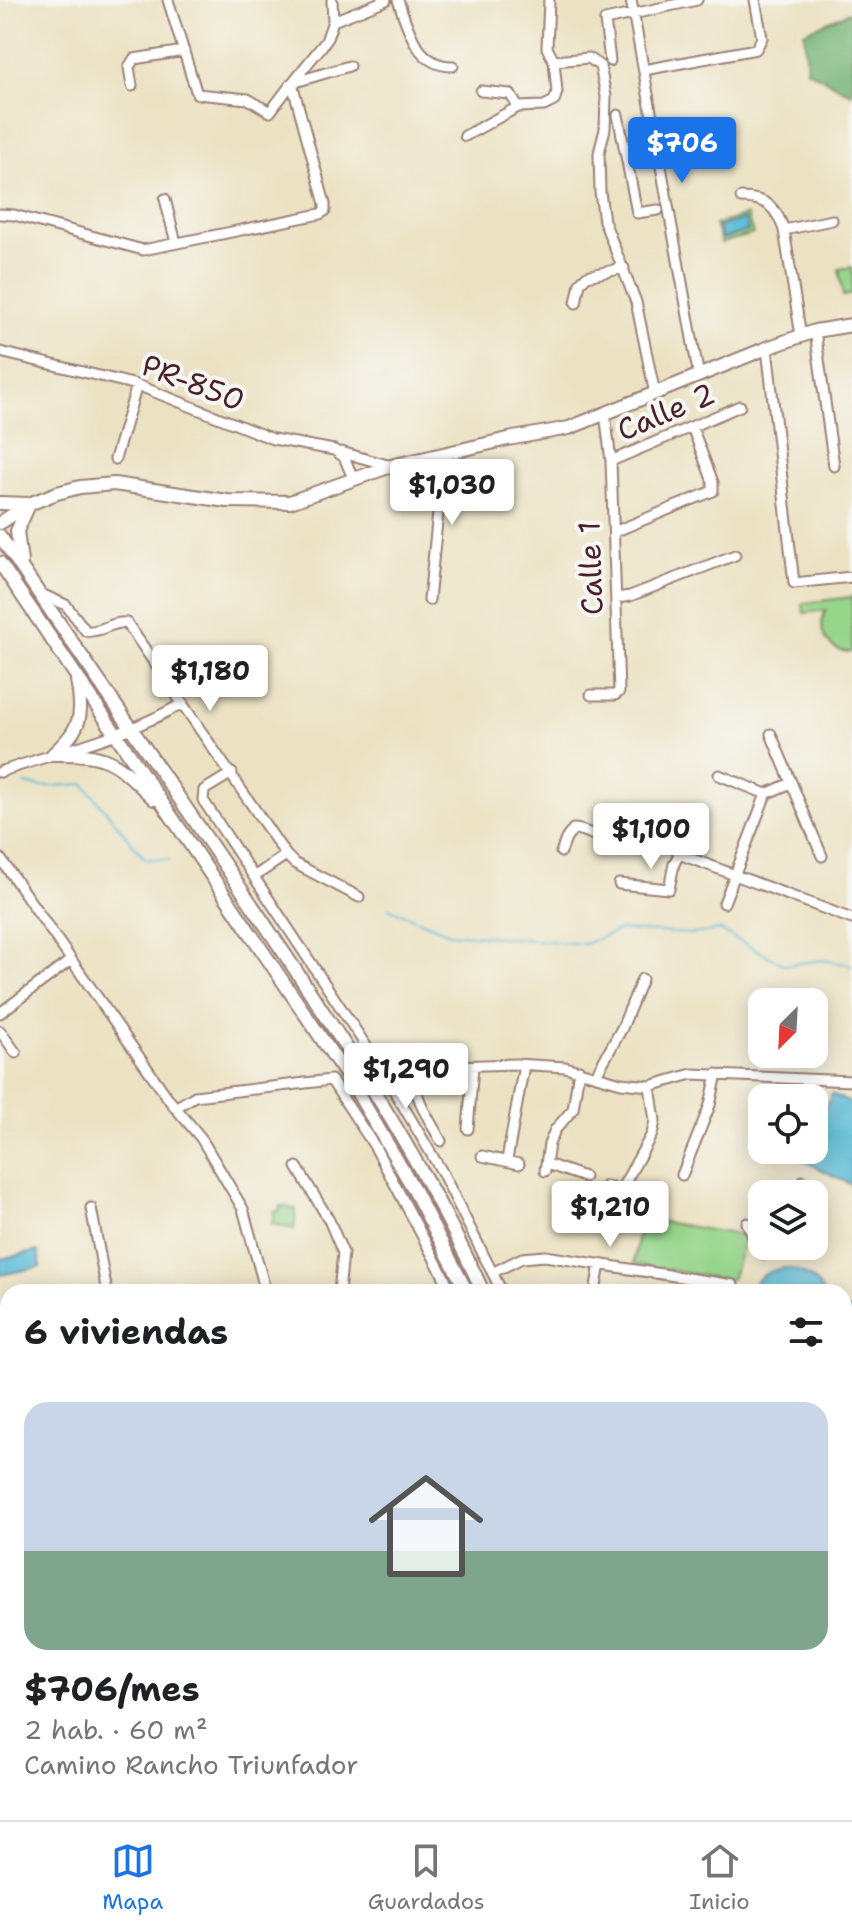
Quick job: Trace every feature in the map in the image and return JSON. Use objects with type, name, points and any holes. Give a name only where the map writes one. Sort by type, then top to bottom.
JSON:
[{"type":"main road","points":[[0,523],[29,504],[80,487],[114,484],[227,501],[290,502],[391,466],[569,428],[767,348],[815,331],[852,325]]},
{"type":"main road","points":[[0,503],[29,504]]},
{"type":"main road","points":[[22,569],[17,531],[29,504]]},
{"type":"main road","points":[[0,536],[132,726],[362,1069],[454,1231],[479,1284]]},
{"type":"main road","points":[[2,568],[75,671],[353,1085],[412,1186],[463,1284]]},
{"type":"main road","points":[[53,754],[70,739],[80,721],[82,706],[75,671]]},
{"type":"main road","points":[[53,754],[88,753],[114,762],[129,772],[175,819]]},
{"type":"street","points":[[168,0],[197,94],[248,99],[270,112],[326,41],[333,21],[332,0]]},
{"type":"street","points":[[333,21],[386,0]]},
{"type":"street","points":[[398,0],[415,47],[443,67],[453,66]]},
{"type":"street","points":[[465,136],[518,107],[544,106],[554,101],[557,92],[554,61],[547,48],[549,0]]},
{"type":"street","points":[[631,0],[699,377]]},
{"type":"street","points":[[610,61],[605,20],[697,0]]},
{"type":"street","points":[[644,70],[756,49],[762,38],[755,0]]},
{"type":"street","points":[[132,86],[129,67],[134,59],[184,51]]},
{"type":"street","points":[[554,61],[589,58],[600,66],[606,96],[605,129],[599,153],[604,221],[636,302],[655,394]]},
{"type":"street","points":[[292,83],[349,66]]},
{"type":"street","points":[[0,214],[14,215],[143,250],[325,211],[292,83]]},
{"type":"street","points":[[481,91],[510,94],[518,107]]},
{"type":"street","points":[[618,115],[637,213],[658,210]]},
{"type":"street","points":[[626,149],[657,143]]},
{"type":"street","points":[[741,198],[758,198],[771,204],[784,230],[801,336]]},
{"type":"street","points":[[165,199],[176,243]]},
{"type":"street","points":[[784,230],[832,220]]},
{"type":"street","points":[[576,303],[580,283],[587,276],[624,268]]},
{"type":"street","points":[[815,331],[834,466]]},
{"type":"street","points":[[767,348],[794,583],[852,577]]},
{"type":"street","name":"PR-850","points":[[0,352],[137,385],[273,439],[334,450],[391,466]]},
{"type":"street","points":[[115,459],[137,385]]},
{"type":"street","name":"Calle 2","points":[[611,461],[740,406]]},
{"type":"street","name":"Calle 1","points":[[591,695],[615,695],[619,692],[611,461],[605,413]]},
{"type":"street","points":[[614,532],[713,491],[713,482],[692,427]]},
{"type":"street","points":[[334,450],[344,457],[353,478]]},
{"type":"street","points":[[429,600],[442,454]]},
{"type":"street","points":[[617,598],[630,596],[735,555]]},
{"type":"street","points":[[38,593],[66,605],[86,631],[95,632],[116,621],[127,623],[286,855],[294,863],[359,897]]},
{"type":"street","points":[[0,772],[116,733],[183,703]]},
{"type":"street","points":[[771,734],[822,856]]},
{"type":"street","points":[[232,773],[204,790],[203,800],[382,1070],[442,1172],[499,1284]]},
{"type":"street","points":[[719,775],[766,794]]},
{"type":"street","points":[[724,903],[766,794],[791,783]]},
{"type":"street","points":[[561,852],[573,829],[582,829],[608,839],[657,836],[674,843],[679,854],[852,919]]},
{"type":"street","points":[[619,884],[669,889],[679,854]]},
{"type":"street","points":[[255,876],[286,855]]},
{"type":"street","points":[[0,858],[175,1108],[201,1138],[243,1209],[264,1284]]},
{"type":"street","points":[[0,1013],[71,960]]},
{"type":"street","points":[[596,1075],[622,1028],[642,979]]},
{"type":"street","points":[[0,1031],[16,1053]]},
{"type":"street","points":[[382,1070],[524,1065],[579,1070],[621,1083],[650,1086],[692,1074],[852,1081]]},
{"type":"street","points":[[507,1160],[524,1065]]},
{"type":"street","points":[[468,1129],[473,1066]]},
{"type":"street","points":[[407,1067],[423,1109],[441,1141]]},
{"type":"street","points":[[579,1070],[573,1109],[555,1130],[549,1144],[546,1168],[584,1177]]},
{"type":"street","points":[[682,1175],[710,1105],[717,1074]]},
{"type":"street","points":[[175,1108],[195,1096],[331,1080],[375,1147],[448,1284]]},
{"type":"street","points":[[606,1186],[618,1190],[622,1188],[652,1134],[655,1121],[650,1086]]},
{"type":"street","points":[[482,1156],[519,1164]]},
{"type":"street","points":[[297,1167],[329,1220],[343,1253],[339,1284]]},
{"type":"street","points":[[91,1208],[105,1284]]},
{"type":"street","points":[[494,1272],[522,1258],[545,1256],[727,1284]]},
{"type":"street","points":[[596,1284],[600,1264]]},
{"type":"green space","points":[[852,11],[852,94],[807,70],[804,32]]},
{"type":"green space","points":[[747,215],[753,234],[721,243],[715,225]]},
{"type":"green space","points":[[852,267],[852,294],[843,296],[839,269]]},
{"type":"green space","points":[[852,597],[852,652],[836,648],[826,639],[822,625],[826,610],[804,613],[803,603]]},
{"type":"green space","points":[[281,1206],[296,1209],[294,1229],[272,1224],[275,1211],[279,1212]]},
{"type":"green space","points":[[640,1218],[745,1236],[733,1277],[728,1280],[634,1264]]},
{"type":"water","points":[[745,219],[748,231],[722,239],[718,227]]},
{"type":"water","points":[[832,1094],[852,1104],[852,1185],[810,1164],[828,1164],[828,1102]]},
{"type":"water","points":[[38,1251],[41,1267],[0,1275],[0,1259]]},
{"type":"water","points":[[773,1270],[797,1270],[817,1284],[754,1284]]},
{"type":"waterway","points":[[25,784],[40,787],[84,784],[145,859],[170,860]]},
{"type":"waterway","points":[[388,908],[450,933],[585,944],[619,930],[693,934],[719,930],[785,965],[823,960],[852,965]]}]
